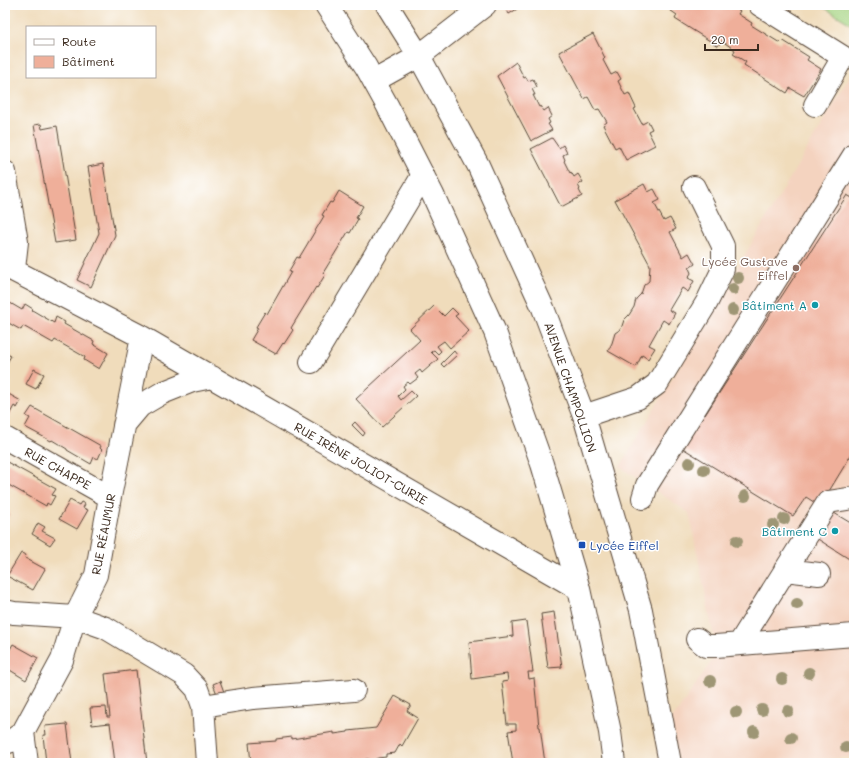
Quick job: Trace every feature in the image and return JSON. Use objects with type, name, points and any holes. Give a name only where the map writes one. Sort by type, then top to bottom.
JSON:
[{"type":"street","points":[[326,5],[388,105],[433,195],[495,332],[542,464],[579,589],[610,732],[614,763]]},
{"type":"street","name":"AVENUE CHAMPOLLION","points":[[387,5],[419,56],[478,165],[543,308],[584,416],[641,610],[672,758]]},
{"type":"street","points":[[374,81],[419,56],[485,5]]},
{"type":"street","points":[[760,5],[843,58],[815,105]]},
{"type":"street","points":[[643,498],[647,485],[854,155]]},
{"type":"street","points":[[5,172],[17,242],[9,268],[142,337]]},
{"type":"street","points":[[311,362],[423,175]]},
{"type":"street","points":[[584,416],[638,398],[657,384],[707,302],[723,269],[723,246],[694,187]]},
{"type":"street","name":"RUE IRÈNE JOLIOT-CURIE","points":[[142,337],[579,589]]},
{"type":"street","name":"RUE RÉAUMUR","points":[[14,737],[62,660],[75,617],[96,575],[142,337]]},
{"type":"street","name":"RUE RÉAUMUR","points":[[124,425],[140,406],[162,393],[192,381],[212,377]]},
{"type":"street","name":"RUE CHAPPE","points":[[5,438],[110,497]]},
{"type":"street","points":[[739,644],[828,502],[854,498]]},
{"type":"street","points":[[785,570],[819,574]]},
{"type":"street","points":[[5,611],[14,613],[75,617],[106,628],[184,675],[197,689],[203,706],[207,763]]},
{"type":"street","points":[[697,639],[706,646],[854,635]]},
{"type":"street","points":[[203,706],[253,698],[354,690]]},
{"type":"street","points":[[14,737],[27,763]]},
{"type":"shaded area","name":"Lycée Gustave Eiffel","points":[[854,69],[854,757],[780,763],[670,763],[664,727],[675,715],[717,653],[689,513],[620,467]]},
{"type":"green space","points":[[820,5],[854,5],[854,26]]},
{"type":"building","points":[[514,5],[517,9],[509,14],[506,9]]},
{"type":"building","points":[[657,5],[731,5],[740,11],[738,14],[752,23],[751,25],[780,43],[782,40],[809,57],[807,60],[821,69],[804,96],[790,88],[787,93],[744,65],[746,62],[733,54],[735,50],[722,41],[718,46],[675,19],[677,15],[664,6],[662,9]]},
{"type":"building","points":[[593,34],[605,58],[603,60],[611,75],[617,72],[621,79],[618,81],[625,95],[629,93],[636,108],[634,109],[642,124],[648,121],[652,129],[648,131],[655,145],[626,160],[619,146],[615,148],[603,125],[607,122],[599,109],[595,110],[588,97],[584,99],[559,52]]},
{"type":"building","points":[[516,62],[524,78],[526,77],[528,81],[533,79],[537,87],[532,89],[535,95],[533,95],[539,107],[541,106],[544,111],[548,108],[552,116],[548,119],[550,123],[548,124],[552,130],[531,141],[497,76]]},
{"type":"building","points":[[41,124],[42,129],[57,126],[76,240],[55,243],[34,125]]},
{"type":"building","points":[[552,138],[559,148],[563,145],[567,153],[563,155],[564,161],[570,173],[571,172],[574,177],[578,174],[583,182],[578,185],[582,196],[561,207],[531,149]]},
{"type":"building","points":[[103,164],[115,235],[91,287],[77,280],[99,233],[88,167]]},
{"type":"building","points":[[644,184],[648,192],[654,189],[660,200],[654,203],[664,221],[670,218],[676,229],[670,232],[683,257],[689,253],[695,264],[689,268],[691,273],[688,278],[694,281],[688,292],[682,288],[669,310],[675,313],[669,324],[663,320],[649,345],[655,348],[648,359],[642,355],[636,367],[608,351],[615,333],[621,329],[624,320],[634,307],[636,299],[641,294],[644,285],[649,281],[650,265],[615,200]]},
{"type":"building","points":[[339,191],[363,206],[356,218],[358,219],[350,233],[348,232],[323,273],[325,275],[291,328],[293,330],[276,354],[251,340],[258,328],[256,327],[265,312],[267,314],[291,272],[289,271],[297,257],[299,258],[324,216],[322,215],[330,202],[332,203]]},
{"type":"building","name":"Bâtiment A","points":[[847,195],[854,199],[854,450],[820,506],[806,497],[793,516],[676,444],[697,411],[705,415]]},
{"type":"building","points":[[5,300],[22,310],[25,304],[54,323],[56,317],[65,322],[64,324],[94,341],[93,344],[108,353],[99,369],[84,360],[85,357],[55,340],[53,343],[23,326],[21,330],[5,321]]},
{"type":"building","points":[[434,306],[444,316],[452,308],[458,314],[455,316],[469,331],[450,348],[444,341],[437,346],[441,351],[438,354],[434,350],[431,352],[438,359],[422,373],[420,370],[415,374],[418,378],[410,384],[408,382],[403,386],[405,389],[398,396],[401,400],[411,391],[416,396],[382,427],[356,399],[420,340],[410,329]]},
{"type":"building","points":[[454,351],[457,355],[444,367],[441,364]]},
{"type":"building","points":[[5,353],[11,356],[5,366]]},
{"type":"building","points":[[34,369],[44,374],[36,389],[26,384]]},
{"type":"building","points":[[5,392],[21,401],[17,408],[14,406],[8,417],[5,416]]},
{"type":"building","points":[[32,407],[101,446],[100,448],[102,450],[98,459],[94,457],[91,464],[52,440],[51,441],[25,427],[30,418],[26,416]]},
{"type":"building","points":[[355,422],[365,433],[363,436],[352,425]]},
{"type":"building","points":[[7,462],[56,489],[52,495],[55,496],[50,505],[47,503],[46,506],[5,483],[5,466]]},
{"type":"building","points":[[70,500],[79,505],[81,502],[85,504],[83,508],[88,510],[77,529],[59,519]]},
{"type":"building","points":[[5,510],[10,513],[5,522]]},
{"type":"building","name":"Bâtiment C","points":[[829,510],[854,525],[854,562],[813,536]]},
{"type":"building","points":[[38,523],[45,527],[42,531],[55,538],[50,545],[32,534]]},
{"type":"building","points":[[21,553],[26,555],[25,558],[45,569],[33,590],[7,576]]},
{"type":"building","points":[[554,612],[562,667],[548,668],[541,614]]},
{"type":"building","points":[[526,621],[533,672],[528,672],[529,679],[534,678],[539,727],[545,763],[513,763],[508,731],[516,730],[516,724],[507,724],[502,682],[508,681],[507,674],[472,679],[469,642],[513,636],[512,623]]},
{"type":"building","points":[[13,644],[38,658],[26,680],[5,667],[5,658]]},
{"type":"building","points":[[136,670],[147,763],[115,763],[110,723],[92,725],[90,708],[106,707],[107,717],[110,717],[105,674]]},
{"type":"building","points":[[220,681],[224,692],[217,694],[213,684]]},
{"type":"building","points":[[395,696],[411,705],[407,711],[418,718],[402,746],[400,744],[395,753],[386,754],[386,757],[374,760],[367,759],[359,762],[354,760],[335,763],[251,763],[249,743],[376,728]]},
{"type":"building","points":[[67,724],[72,763],[46,763],[43,735],[46,735],[45,726]]},
{"type":"place","name":"Lycée Gustave Eiffel","points":[[796,268]]},
{"type":"place","name":"Bâtiment A","points":[[815,305]]},
{"type":"place","name":"Bâtiment C","points":[[835,531]]},
{"type":"place","name":"Lycée Eiffel","points":[[582,545]]}]
